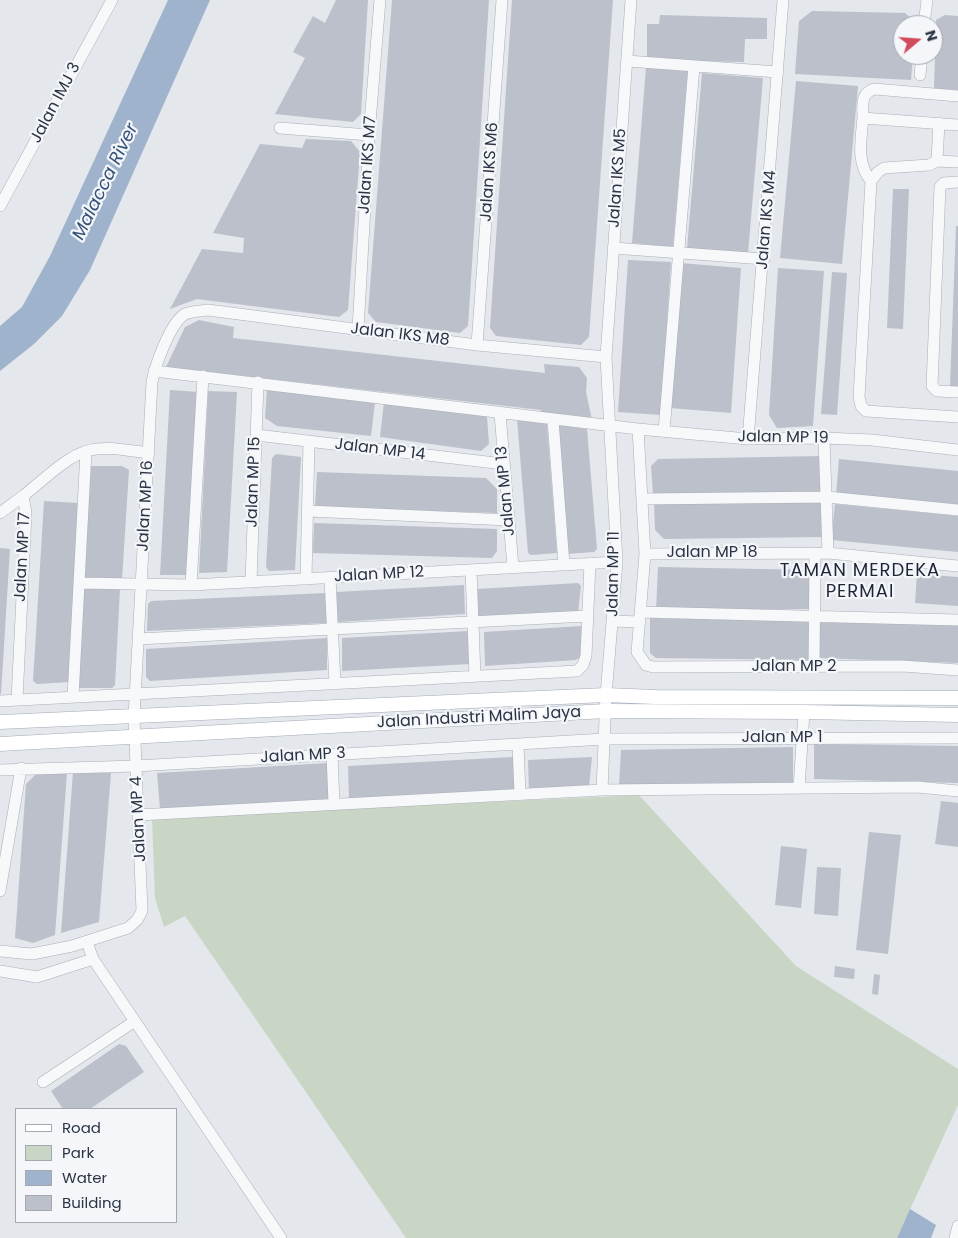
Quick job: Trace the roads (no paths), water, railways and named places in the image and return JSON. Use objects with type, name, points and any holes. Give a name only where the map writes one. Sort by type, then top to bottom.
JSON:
[{"type":"main road","name":"Jalan Industri Malim Jaya","points":[[0,722],[606,695],[655,697],[867,696],[958,698]]},
{"type":"main road","name":"Jalan Industri Malim Jaya","points":[[0,744],[606,711],[958,715]]},
{"type":"street","name":"Jalan IMJ 3","points":[[0,206],[112,0]]},
{"type":"street","name":"Jalan IKS M7","points":[[358,330],[369,136],[380,0]]},
{"type":"street","name":"Jalan IKS M6","points":[[477,345],[502,0]]},
{"type":"street","name":"Jalan IKS M5","points":[[606,357],[631,0]]},
{"type":"street","name":"Jalan IKS M4","points":[[748,439],[764,259],[783,0]]},
{"type":"street","points":[[925,15],[926,0]]},
{"type":"street","points":[[627,61],[778,72]]},
{"type":"street","points":[[920,74],[921,65]]},
{"type":"street","points":[[664,431],[694,66]]},
{"type":"street","points":[[871,181],[866,174],[860,157],[863,98],[867,91],[874,89],[958,96]]},
{"type":"street","points":[[863,118],[958,125]]},
{"type":"street","points":[[937,161],[939,123]]},
{"type":"street","points":[[280,128],[369,136]]},
{"type":"street","points":[[958,162],[937,161],[929,165],[884,168],[871,181],[859,397],[861,406],[866,412],[958,417]]},
{"type":"street","points":[[958,182],[944,183],[940,186],[932,386],[938,391],[958,392]]},
{"type":"street","points":[[613,248],[764,259]]},
{"type":"street","name":"Jalan IKS M8","points":[[195,311],[240,314],[477,345],[606,357]]},
{"type":"street","name":"Jalan MP 16","points":[[134,716],[154,371],[179,320],[184,315],[195,311]]},
{"type":"street","name":"Jalan MP 11","points":[[602,790],[606,695],[617,562],[606,357]]},
{"type":"street","name":"Jalan MP 19","points":[[154,371],[258,382],[500,414],[638,429],[748,439],[824,438],[872,440],[958,450]]},
{"type":"street","points":[[192,585],[203,376]]},
{"type":"street","name":"Jalan MP 15","points":[[251,582],[258,382]]},
{"type":"street","name":"Jalan MP 13","points":[[500,414],[513,568]]},
{"type":"street","points":[[553,420],[564,565]]},
{"type":"street","points":[[638,429],[645,554],[641,617]]},
{"type":"street","name":"Jalan MP 14","points":[[256,435],[504,464]]},
{"type":"street","points":[[824,438],[828,553]]},
{"type":"street","points":[[306,579],[309,442]]},
{"type":"street","points":[[73,697],[86,450],[99,449],[149,453]]},
{"type":"street","name":"Jalan MP 17","points":[[17,700],[26,513],[23,496],[86,450]]},
{"type":"street","points":[[0,513],[23,496]]},
{"type":"street","points":[[642,499],[827,498],[958,510]]},
{"type":"street","points":[[308,511],[509,520]]},
{"type":"street","points":[[814,667],[815,553]]},
{"type":"street","name":"Jalan MP 18","points":[[645,554],[828,553],[958,566]]},
{"type":"street","name":"Jalan MP 12","points":[[80,583],[192,585],[617,562]]},
{"type":"street","points":[[0,701],[577,671],[583,665],[586,656],[590,563]]},
{"type":"street","points":[[471,570],[475,676]]},
{"type":"street","points":[[330,577],[335,684]]},
{"type":"street","points":[[138,639],[587,616]]},
{"type":"street","points":[[613,621],[641,617],[814,616],[958,620]]},
{"type":"street","name":"Jalan MP 2","points":[[641,617],[637,652],[646,665],[653,667],[902,666],[958,670]]},
{"type":"street","points":[[800,788],[804,712]]},
{"type":"street","name":"Jalan MP 4","points":[[87,942],[128,928],[137,920],[142,911],[134,716]]},
{"type":"street","name":"Jalan MP 1","points":[[605,739],[958,738]]},
{"type":"street","name":"Jalan MP 3","points":[[0,770],[136,766],[605,739]]},
{"type":"street","points":[[518,744],[520,795]]},
{"type":"street","points":[[332,755],[334,803]]},
{"type":"street","points":[[0,890],[21,768]]},
{"type":"street","points":[[138,815],[602,790],[918,787],[958,791]]},
{"type":"street","points":[[0,951],[32,954],[87,942],[93,959],[281,1238]]},
{"type":"street","points":[[0,970],[37,977],[93,959]]},
{"type":"street","points":[[44,1082],[135,1021]]},
{"type":"street","points":[[955,1238],[958,1226]]},
{"type":"water","name":"Malacca River","points":[[168,0],[210,0],[90,270],[62,316],[34,344],[0,371],[0,326],[22,307],[50,256]]},
{"type":"water","points":[[910,1209],[936,1225],[931,1238],[897,1238]]},
{"type":"district","name":"TAMAN MERDEKA PERMAI","points":[[860,581]]}]
